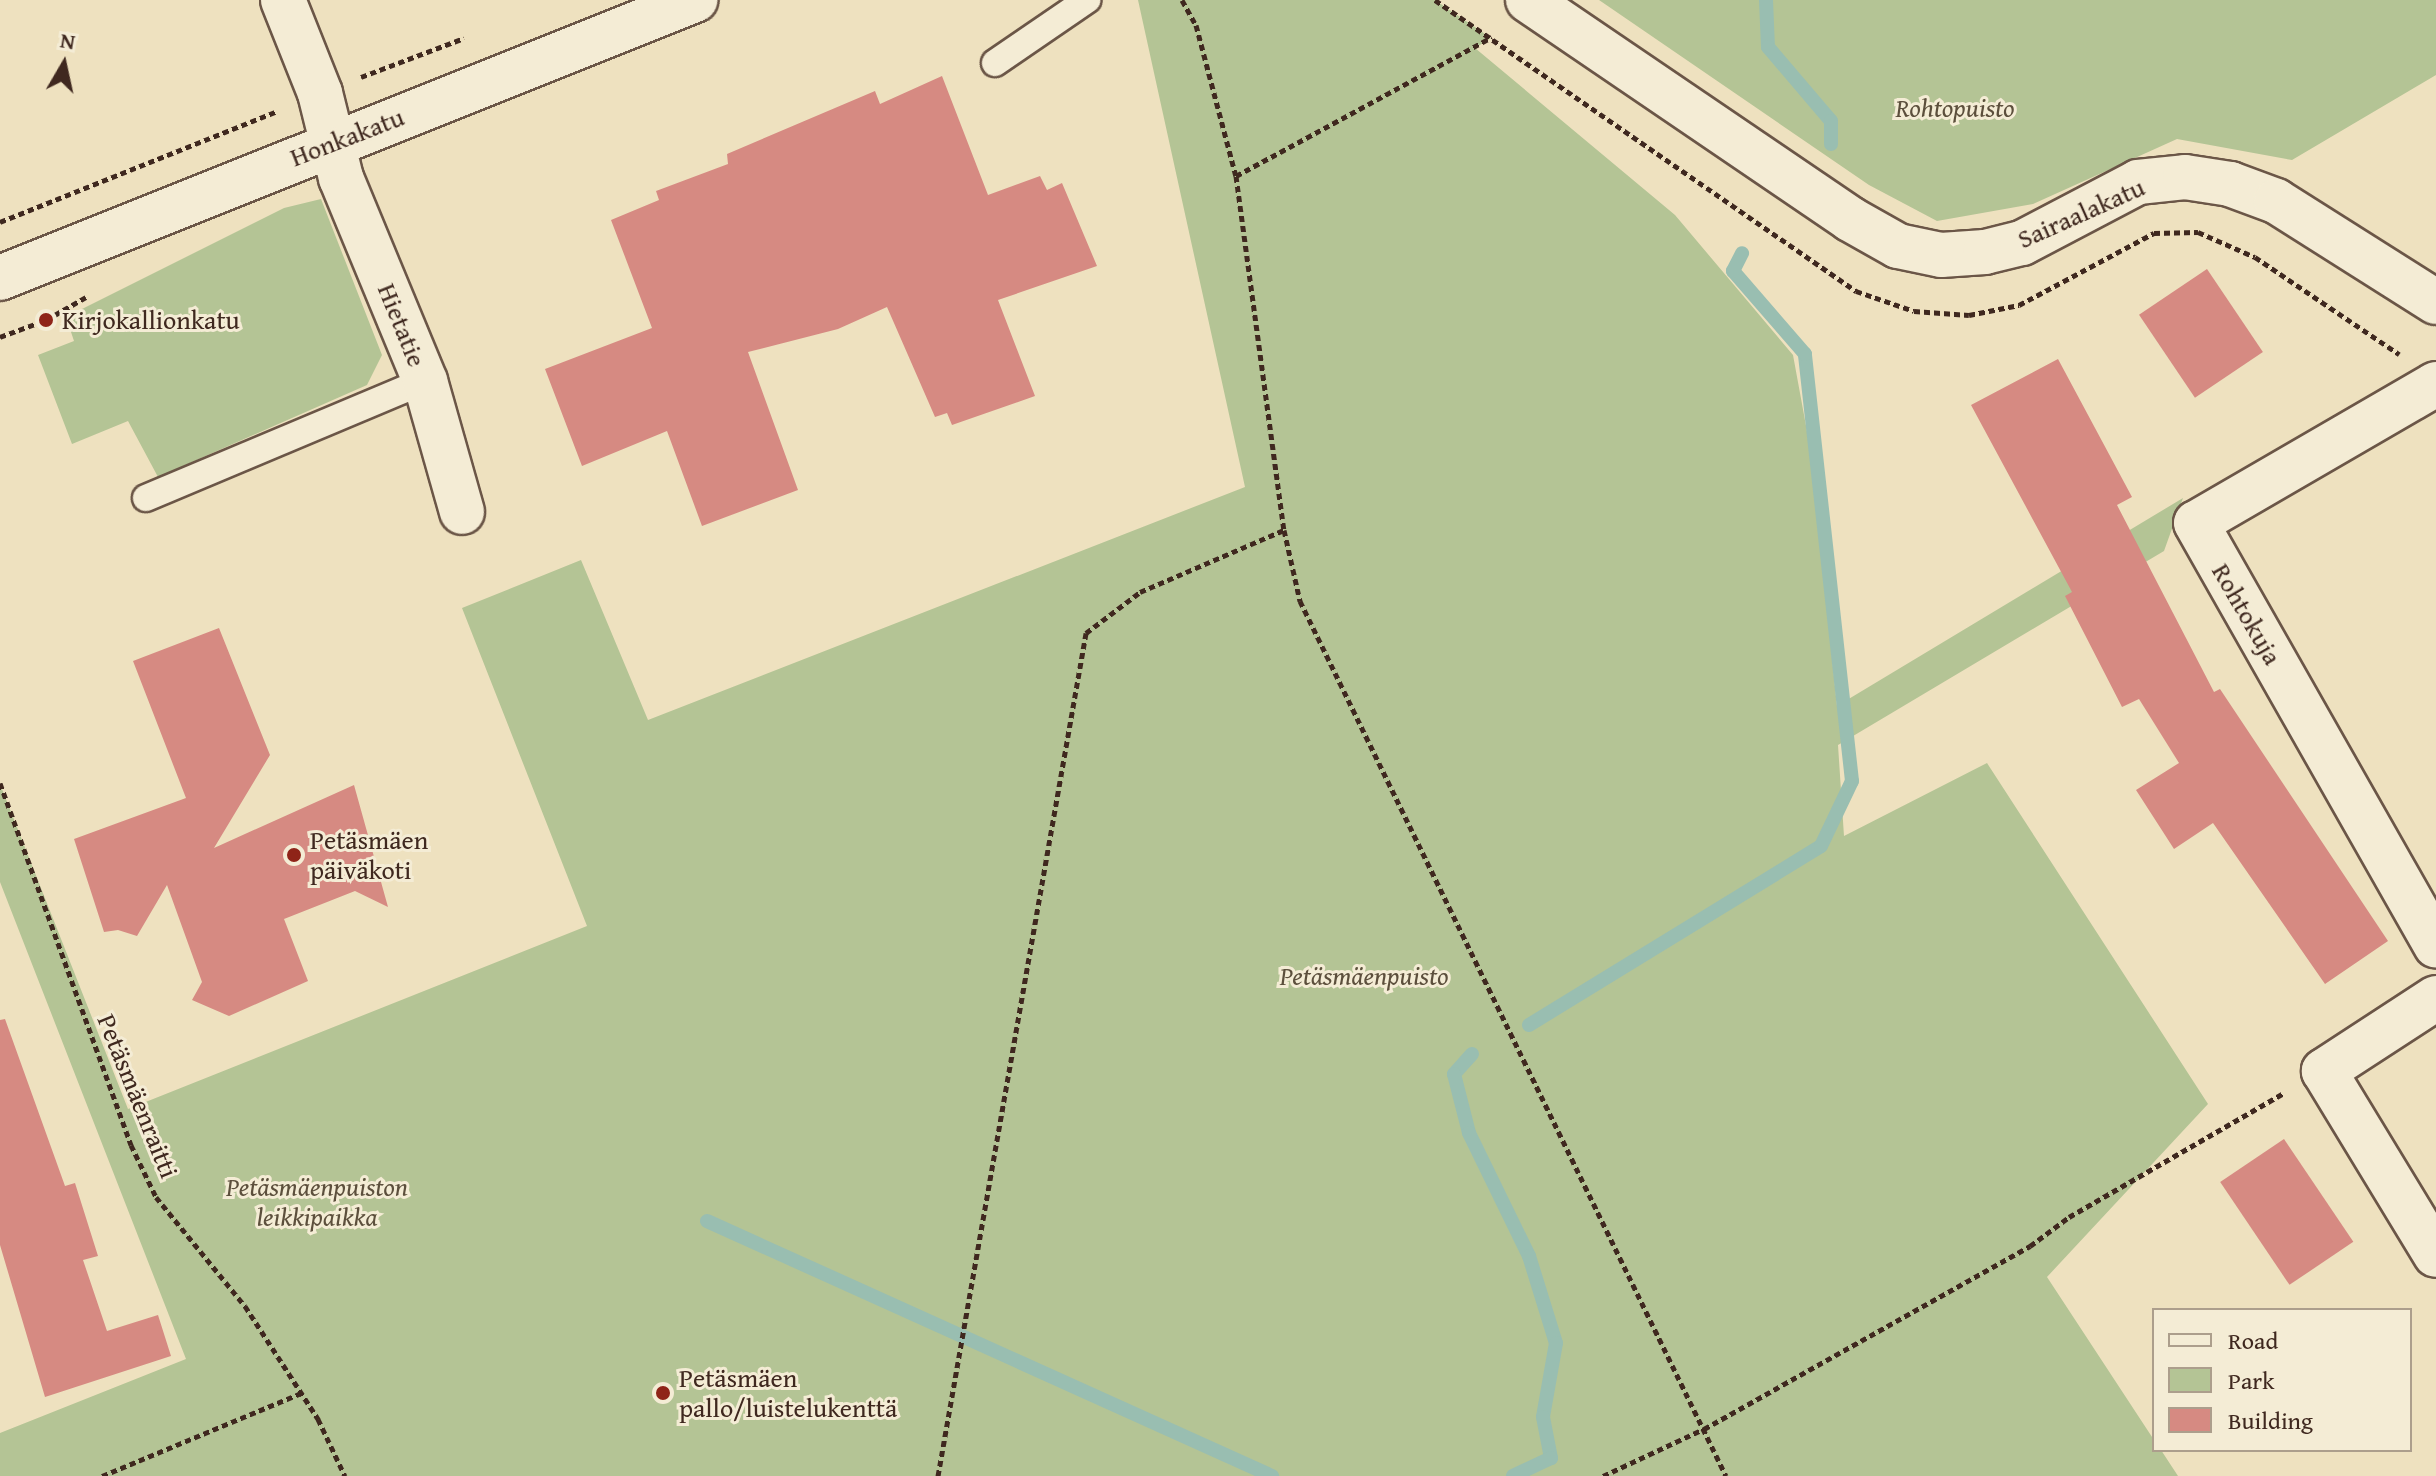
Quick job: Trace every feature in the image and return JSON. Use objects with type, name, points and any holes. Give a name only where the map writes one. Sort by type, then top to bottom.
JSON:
[{"type":"street","points":[[283,0],[320,93],[328,143]]},
{"type":"street","name":"Honkakatu","points":[[0,278],[328,143],[695,0]]},
{"type":"street","name":"Sairaalakatu","points":[[1532,3],[1850,219],[1898,246],[1941,255],[1985,252],[2022,243],[2138,182],[2185,177],[2230,184],[2276,201],[2436,302]]},
{"type":"street","name":"Hietatie","points":[[328,143],[425,381],[462,512]]},
{"type":"street","name":"Rohtokuja","points":[[2436,384],[2196,523],[2436,946]]},
{"type":"street","points":[[2436,998],[2324,1071],[2436,1255]]},
{"type":"lane","points":[[995,63],[1087,0]]},
{"type":"lane","points":[[146,498],[425,381]]},
{"type":"path","points":[[1182,0],[1196,25],[1236,176],[1284,530],[1300,601],[1726,1476]]},
{"type":"path","points":[[1236,176],[1491,38],[1532,3]]},
{"type":"path","points":[[938,1476],[1086,633],[1140,592],[1284,530]]},
{"type":"path","name":"Petäsmäenraitti","points":[[0,783],[2,797],[131,1145],[156,1197],[245,1306],[301,1393],[345,1476]]},
{"type":"path","points":[[1603,1476],[1704,1429],[2030,1246],[2069,1217],[2324,1071]]},
{"type":"path","points":[[102,1476],[301,1393]]},
{"type":"green space","name":"Petäsmäenpuisto","points":[[1138,0],[1435,0],[1491,38],[1475,48],[1675,215],[1793,355],[1811,453],[1837,706],[2183,498],[2164,551],[1838,745],[1844,836],[1987,763],[2208,1104],[2047,1277],[2152,1437],[2152,1452],[2162,1452],[2178,1476],[0,1476],[0,1433],[186,1359],[0,882],[0,784],[128,1109],[587,926],[462,608],[581,560],[648,720],[1245,487]]},
{"type":"green space","name":"Rohtopuisto","points":[[1599,0],[2436,0],[2436,75],[2292,160],[2177,139],[2033,204],[1937,221],[1869,185]]},
{"type":"green space","points":[[321,199],[382,355],[367,385],[158,477],[128,421],[72,444],[38,355],[74,341],[66,317],[284,208]]},
{"type":"building","points":[[942,76],[988,195],[1040,176],[1047,190],[1062,183],[1097,266],[998,300],[1035,396],[952,425],[947,413],[935,417],[887,307],[838,329],[748,352],[798,490],[702,526],[667,431],[582,466],[545,369],[652,328],[611,220],[659,200],[656,191],[728,164],[727,154],[875,91],[880,104]]},
{"type":"building","points":[[2207,269],[2263,352],[2195,398],[2139,315]]},
{"type":"building","points":[[2058,359],[2132,497],[2117,505],[2214,692],[2220,689],[2388,941],[2325,984],[2213,823],[2174,849],[2136,790],[2179,763],[2139,699],[2122,707],[2065,596],[2072,592],[1971,405]]},
{"type":"building","points":[[219,628],[270,755],[214,848],[354,785],[388,907],[355,891],[284,919],[308,981],[229,1016],[192,1000],[202,982],[167,885],[137,936],[118,930],[104,932],[74,839],[186,798],[133,661]]},
{"type":"building","points":[[5,1019],[65,1186],[75,1183],[98,1256],[83,1260],[107,1331],[158,1315],[171,1356],[45,1397],[0,1245],[0,1020]]},
{"type":"building","points":[[2284,1139],[2353,1242],[2290,1285],[2220,1182]]},
{"type":"waterway","points":[[1766,0],[1768,47],[1831,121],[1831,144]]},
{"type":"waterway","points":[[1529,1025],[1821,846],[1852,781],[1805,354],[1733,271],[1742,253]]},
{"type":"waterway","points":[[1472,1054],[1454,1074],[1469,1133],[1529,1256],[1556,1343],[1543,1417],[1551,1458],[1513,1476]]},
{"type":"waterway","points":[[707,1221],[1272,1476]]},
{"type":"place","name":"Kirjokallionkatu","points":[[46,320]]},
{"type":"place","name":"Petäsmäen päiväkoti","points":[[294,855]]},
{"type":"place","name":"Petäsmäen pallo/luistelukenttä","points":[[663,1393]]},
{"type":"park label","name":"Petäsmäenpuiston leikkipaikka","points":[[317,1202]]}]
